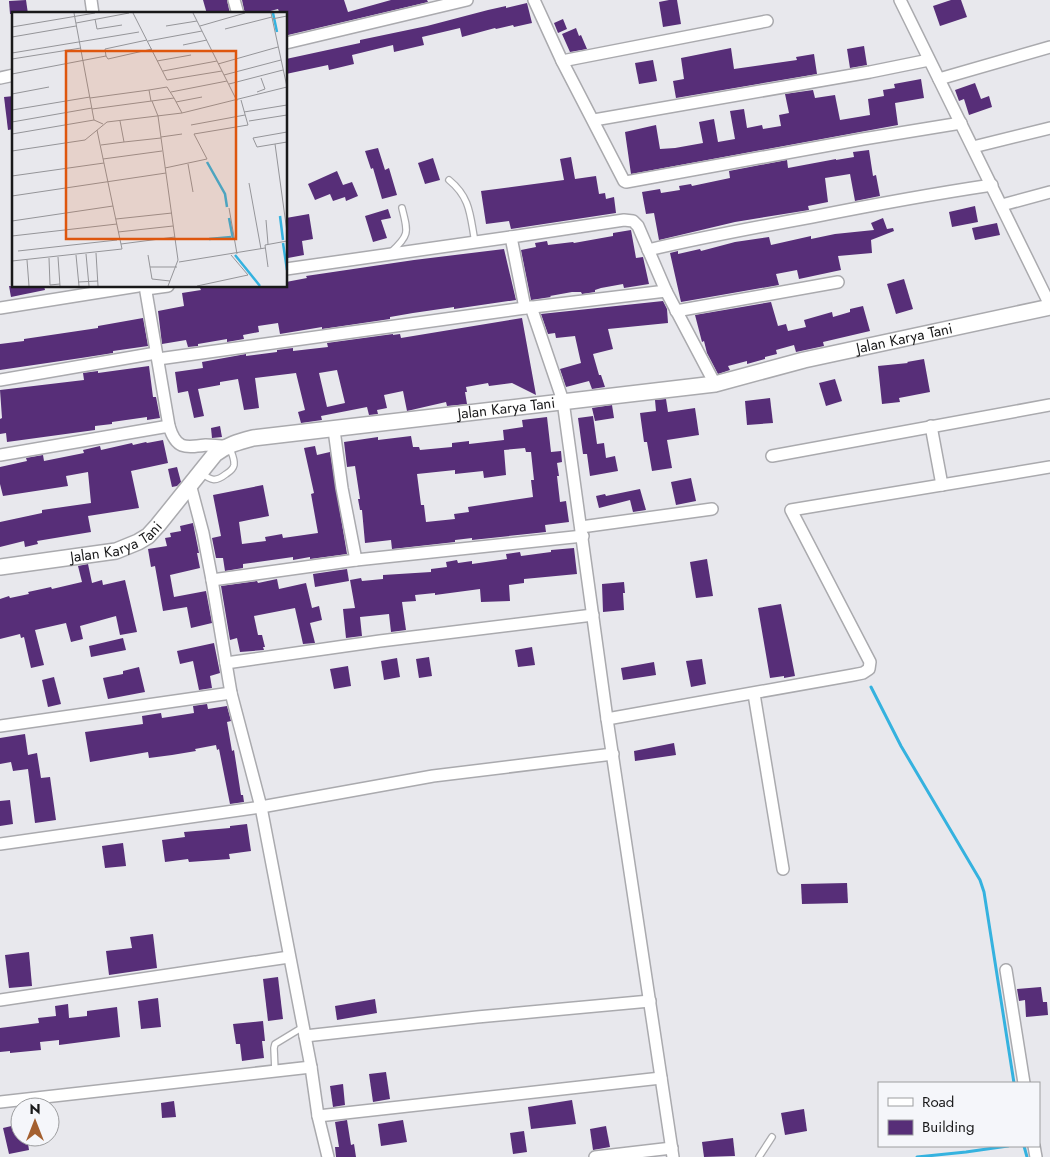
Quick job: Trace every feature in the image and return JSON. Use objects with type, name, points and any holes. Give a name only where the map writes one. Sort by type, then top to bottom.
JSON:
[{"type":"street","points":[[288,44],[467,0]]},
{"type":"street","points":[[534,0],[562,60],[624,181],[630,182],[961,123]]},
{"type":"street","points":[[900,0],[1050,306]]},
{"type":"street","points":[[562,60],[767,22]]},
{"type":"street","points":[[939,79],[1050,47]]},
{"type":"street","points":[[594,120],[929,60]]},
{"type":"street","points":[[973,148],[1050,128]]},
{"type":"street","points":[[648,250],[697,238],[880,203],[992,185]]},
{"type":"street","points":[[1002,205],[1050,192]]},
{"type":"street","points":[[288,270],[629,220],[638,226],[666,291],[715,384]]},
{"type":"street","points":[[511,237],[528,308],[563,401],[607,719],[672,1152],[595,1157]]},
{"type":"street","points":[[676,311],[838,282]]},
{"type":"street","points":[[0,308],[136,288]]},
{"type":"street","points":[[143,288],[169,426],[176,441],[184,447],[227,446]]},
{"type":"street","points":[[0,380],[157,356],[666,291]]},
{"type":"street","name":"Jalan Karya Tani","points":[[0,567],[126,548],[148,536],[215,454],[227,446],[253,438],[715,384],[804,360],[1050,306]]},
{"type":"street","points":[[772,456],[1050,405]]},
{"type":"street","points":[[0,455],[169,426]]},
{"type":"street","points":[[931,426],[942,484]]},
{"type":"street","points":[[334,430],[342,488],[356,560]]},
{"type":"street","points":[[607,719],[754,694],[867,671],[870,666],[868,659],[791,510],[1050,467]]},
{"type":"street","points":[[190,484],[203,533],[231,693],[261,807],[311,1067],[318,1116],[328,1157]]},
{"type":"street","points":[[212,580],[582,532],[712,509]]},
{"type":"street","points":[[226,664],[380,641],[593,615]]},
{"type":"street","points":[[0,726],[231,693]]},
{"type":"street","points":[[754,694],[783,870]]},
{"type":"street","points":[[0,844],[261,807],[433,776],[613,754]]},
{"type":"street","points":[[0,1000],[289,957]]},
{"type":"street","points":[[1006,970],[1024,1082]]},
{"type":"street","points":[[304,1032],[650,1001]]},
{"type":"street","points":[[0,1102],[311,1067]]},
{"type":"street","points":[[318,1116],[661,1078]]},
{"type":"lane","points":[[449,180],[459,188],[465,198],[475,242]]},
{"type":"lane","points":[[388,255],[404,240],[406,232],[402,208]]},
{"type":"lane","points":[[201,471],[209,479],[215,481],[231,471],[234,466],[234,460],[227,446]]},
{"type":"lane","points":[[275,1071],[275,1044],[304,1032]]},
{"type":"lane","points":[[759,1157],[772,1137]]},
{"type":"building","points":[[26,0],[28,12],[12,12],[10,14],[9,1]]},
{"type":"building","points":[[203,0],[227,0],[230,12],[206,12]]},
{"type":"building","points":[[242,0],[344,0],[348,12],[391,0],[427,0],[428,2],[288,35],[288,12],[279,12],[278,9],[267,12],[245,12]]},
{"type":"building","points":[[677,0],[681,24],[663,27],[659,2]]},
{"type":"building","points":[[951,0],[961,0],[967,17],[940,26],[933,6]]},
{"type":"building","points":[[527,3],[532,23],[514,27],[513,25],[495,28],[462,37],[460,28],[422,37],[424,45],[394,52],[393,45],[352,55],[354,64],[329,70],[328,65],[288,74],[288,59],[360,43],[360,40],[427,26],[488,10],[506,6],[506,8]]},
{"type":"building","points":[[563,19],[567,29],[558,33],[554,23]]},
{"type":"building","points":[[576,28],[587,49],[570,52],[562,34]]},
{"type":"building","points":[[864,46],[867,65],[850,68],[847,49]]},
{"type":"building","points":[[731,48],[734,69],[797,60],[796,57],[814,54],[817,74],[676,98],[673,81],[684,79],[681,58]]},
{"type":"building","points":[[653,60],[657,81],[639,84],[635,63]]},
{"type":"building","points":[[921,79],[924,98],[895,103],[898,125],[631,174],[625,132],[656,125],[660,149],[675,148],[703,143],[699,122],[714,119],[718,142],[735,139],[730,111],[744,109],[747,128],[762,125],[763,129],[781,126],[779,115],[789,113],[785,94],[813,90],[815,98],[835,95],[840,120],[870,115],[868,99],[884,96],[883,90],[895,88],[894,84]]},
{"type":"building","points":[[975,83],[981,99],[989,96],[992,107],[969,115],[964,99],[959,101],[955,90]]},
{"type":"building","points":[[12,96],[12,129],[8,130],[4,97]]},
{"type":"building","points":[[378,148],[385,170],[389,168],[397,195],[382,199],[373,168],[371,169],[365,151]]},
{"type":"building","points":[[869,150],[873,176],[876,175],[880,196],[855,201],[850,174],[825,178],[828,202],[808,206],[809,210],[735,222],[659,240],[654,213],[646,214],[642,192],[660,189],[661,193],[680,190],[679,186],[691,184],[692,186],[730,178],[729,171],[787,160],[788,168],[854,157],[853,152]]},
{"type":"building","points":[[571,157],[575,179],[596,176],[599,194],[605,193],[606,199],[614,197],[616,213],[511,229],[509,221],[486,224],[481,191],[564,180],[560,159]]},
{"type":"building","points":[[433,158],[440,180],[425,184],[418,163]]},
{"type":"building","points":[[337,171],[343,185],[352,182],[358,196],[346,201],[345,197],[333,201],[330,194],[315,200],[308,184]]},
{"type":"building","points":[[975,206],[978,222],[952,227],[949,212]]},
{"type":"building","points":[[388,209],[391,218],[381,220],[387,238],[373,242],[365,216]]},
{"type":"building","points":[[309,214],[313,239],[302,241],[304,255],[288,258],[288,218]]},
{"type":"building","points":[[883,218],[887,229],[893,228],[894,231],[871,240],[872,253],[838,256],[841,270],[799,279],[797,270],[776,274],[779,285],[681,302],[670,253],[678,251],[678,254],[700,249],[701,251],[735,242],[769,237],[771,245],[811,236],[811,239],[835,234],[874,230],[871,223]]},
{"type":"building","points":[[997,223],[1000,235],[975,240],[972,228]]},
{"type":"building","points":[[631,230],[636,258],[643,257],[649,284],[624,288],[623,284],[601,288],[595,290],[595,292],[582,294],[581,292],[572,292],[531,300],[521,250],[536,247],[535,243],[547,241],[548,245],[574,243],[613,236],[613,233]]},
{"type":"building","points":[[504,249],[516,300],[454,309],[454,307],[390,317],[390,319],[280,334],[278,323],[258,326],[259,332],[243,335],[244,339],[227,342],[227,339],[188,347],[186,340],[162,344],[158,311],[184,306],[182,293],[201,290],[200,288],[288,288],[288,282],[307,278],[306,276]]},
{"type":"building","points":[[904,279],[913,309],[896,314],[887,284]]},
{"type":"building","points":[[9,286],[12,286],[12,288],[44,288],[45,290],[11,297]]},
{"type":"building","points":[[663,301],[667,309],[668,323],[608,329],[613,349],[593,354],[599,375],[601,375],[605,387],[592,389],[589,381],[566,387],[560,369],[581,363],[575,336],[556,338],[555,333],[548,334],[541,314]]},
{"type":"building","points":[[771,302],[778,326],[786,324],[788,331],[806,327],[804,320],[832,312],[833,317],[850,312],[850,309],[863,306],[870,331],[823,342],[824,346],[796,352],[794,345],[776,350],[777,354],[765,357],[765,359],[747,364],[747,361],[728,366],[730,370],[718,374],[707,353],[704,341],[702,342],[695,315]]},
{"type":"building","points":[[143,318],[148,346],[0,370],[0,344],[98,328],[98,326]]},
{"type":"building","points":[[522,318],[536,395],[512,383],[489,386],[488,383],[466,387],[467,404],[447,406],[446,402],[407,411],[403,391],[384,395],[387,408],[377,410],[378,414],[369,415],[367,407],[321,416],[322,420],[301,423],[298,412],[305,410],[296,373],[255,378],[259,408],[244,410],[238,379],[198,389],[204,416],[194,418],[188,391],[178,393],[175,372],[203,368],[202,362],[246,354],[246,356],[277,352],[277,350],[293,348],[293,351],[328,347],[327,343],[393,334],[400,334],[401,338]],"holes":[[[337,370],[345,403],[327,407],[319,373]]]},
{"type":"building","points":[[924,359],[930,392],[899,398],[900,402],[882,404],[878,366],[908,363]]},
{"type":"building","points":[[149,366],[153,397],[156,397],[160,418],[147,420],[147,417],[112,422],[112,424],[95,426],[95,430],[7,442],[6,433],[0,434],[0,419],[2,418],[0,390],[84,380],[83,373],[98,371],[98,373]]},
{"type":"building","points":[[835,379],[842,401],[826,406],[819,383]]},
{"type":"building","points":[[770,398],[773,423],[747,425],[745,401]]},
{"type":"building","points":[[666,399],[668,412],[695,408],[699,435],[667,440],[672,468],[652,471],[647,442],[644,442],[640,413],[656,411],[655,400]]},
{"type":"building","points":[[612,405],[614,418],[595,421],[592,408]]},
{"type":"building","points":[[593,416],[597,444],[604,443],[606,458],[615,456],[618,471],[590,476],[587,454],[583,454],[578,418]]},
{"type":"building","points":[[547,417],[551,452],[561,451],[562,462],[557,463],[559,476],[557,476],[560,502],[566,501],[569,522],[545,525],[546,532],[472,540],[472,538],[455,540],[455,542],[392,549],[391,540],[365,543],[355,466],[347,467],[344,442],[378,437],[378,440],[411,436],[413,447],[419,447],[420,450],[452,447],[452,443],[469,441],[469,444],[504,440],[503,430],[523,427],[522,420]],"holes":[[[525,448],[526,452],[531,452],[534,480],[531,480],[533,497],[468,507],[469,512],[454,514],[455,519],[426,522],[424,505],[421,505],[417,474],[455,470],[455,474],[483,471],[484,478],[506,475],[504,450]]]},
{"type":"building","points":[[220,426],[222,437],[212,438],[211,428]]},
{"type":"building","points":[[163,440],[168,463],[131,471],[139,508],[88,516],[91,532],[37,541],[38,544],[25,547],[24,541],[0,547],[0,522],[42,513],[42,510],[91,503],[88,472],[66,476],[68,486],[3,496],[0,484],[0,467],[27,461],[26,458],[43,455],[44,461],[84,453],[83,450],[100,446],[101,450],[132,443],[133,445]]},
{"type":"building","points":[[315,446],[317,455],[330,452],[347,554],[293,560],[293,557],[243,564],[243,568],[225,571],[223,558],[216,558],[212,538],[221,536],[213,495],[263,485],[269,516],[239,522],[242,544],[266,541],[265,537],[282,534],[283,538],[318,533],[311,494],[314,493],[304,448]]},
{"type":"building","points":[[177,467],[181,482],[177,486],[172,487],[168,469]]},
{"type":"building","points":[[691,478],[696,501],[676,505],[671,482]]},
{"type":"building","points":[[640,489],[646,510],[633,512],[630,500],[599,508],[596,496],[605,494],[606,496]]},
{"type":"building","points":[[193,523],[200,568],[170,575],[174,597],[206,591],[212,623],[191,628],[187,607],[163,611],[155,566],[151,567],[148,549],[167,546],[165,538],[171,537],[170,533],[181,531],[180,526]]},
{"type":"building","points":[[574,548],[577,574],[524,579],[524,583],[509,585],[510,601],[481,602],[480,589],[435,595],[435,593],[415,595],[416,601],[402,602],[406,630],[391,632],[389,614],[360,617],[362,636],[346,638],[343,609],[355,608],[350,580],[361,578],[362,581],[383,579],[383,575],[431,572],[431,569],[447,567],[446,562],[457,560],[458,563],[472,561],[472,564],[507,559],[506,554],[520,552],[521,556]]},
{"type":"building","points":[[707,559],[713,596],[696,598],[690,562]]},
{"type":"building","points":[[88,564],[92,583],[102,580],[103,585],[125,580],[137,632],[120,635],[116,616],[80,626],[83,639],[71,642],[66,623],[35,630],[44,665],[31,668],[24,637],[21,638],[20,634],[0,639],[0,599],[82,582],[78,566]]},
{"type":"building","points":[[347,569],[349,581],[315,587],[313,574]]},
{"type":"building","points":[[277,579],[279,589],[306,583],[312,608],[319,606],[322,620],[310,623],[315,643],[303,644],[295,608],[254,616],[258,635],[262,635],[264,650],[240,652],[237,638],[230,640],[221,586],[257,581],[258,583]]},
{"type":"building","points":[[624,582],[624,610],[603,612],[602,584]]},
{"type":"building","points":[[781,604],[795,676],[770,678],[758,608]]},
{"type":"building","points":[[123,638],[126,650],[91,657],[89,646]]},
{"type":"building","points":[[214,643],[220,673],[210,676],[212,688],[199,690],[193,661],[180,664],[177,651]]},
{"type":"building","points":[[532,647],[535,665],[518,667],[515,650]]},
{"type":"building","points":[[429,657],[432,676],[419,678],[416,659]]},
{"type":"building","points":[[397,658],[400,677],[384,680],[381,661]]},
{"type":"building","points":[[702,659],[706,684],[691,687],[686,661]]},
{"type":"building","points":[[654,662],[656,675],[623,680],[621,668]]},
{"type":"building","points":[[348,666],[351,686],[334,689],[330,669]]},
{"type":"building","points":[[139,667],[145,692],[108,699],[103,678],[123,674],[123,671]]},
{"type":"building","points":[[54,677],[61,704],[48,707],[42,680]]},
{"type":"building","points":[[207,704],[208,709],[227,706],[231,721],[227,722],[232,751],[234,750],[241,795],[243,795],[244,802],[230,804],[219,749],[217,750],[216,745],[172,755],[149,758],[148,752],[90,762],[85,732],[143,724],[142,716],[161,713],[162,718],[194,713],[193,706]]},
{"type":"building","points":[[25,734],[28,755],[37,753],[41,778],[50,777],[56,820],[35,823],[28,769],[13,771],[11,762],[0,764],[0,738]]},
{"type":"building","points":[[674,743],[676,755],[635,761],[634,751]]},
{"type":"building","points":[[10,800],[13,824],[0,826],[0,801]]},
{"type":"building","points":[[247,824],[251,851],[229,854],[230,859],[189,862],[188,859],[165,862],[162,840],[185,837],[184,832],[230,828],[230,826]]},
{"type":"building","points":[[123,843],[126,866],[105,868],[102,846]]},
{"type":"building","points":[[847,883],[848,903],[802,904],[801,884]]},
{"type":"building","points":[[153,934],[157,968],[109,975],[106,951],[132,948],[130,937]]},
{"type":"building","points":[[29,952],[32,986],[9,988],[5,955]]},
{"type":"building","points":[[278,977],[283,1019],[268,1021],[263,979]]},
{"type":"building","points":[[1041,987],[1043,1002],[1047,1002],[1048,1015],[1026,1017],[1025,1000],[1019,1001],[1017,989]]},
{"type":"building","points":[[158,998],[161,1027],[141,1029],[138,1001]]},
{"type":"building","points":[[375,999],[377,1013],[337,1020],[335,1006]]},
{"type":"building","points":[[68,1004],[69,1018],[87,1016],[87,1011],[117,1007],[120,1037],[59,1045],[59,1040],[40,1042],[41,1050],[0,1052],[0,1028],[39,1023],[38,1018],[56,1016],[55,1006]]},
{"type":"building","points":[[263,1021],[265,1041],[262,1041],[264,1058],[242,1061],[240,1044],[236,1044],[233,1024]]},
{"type":"building","points":[[386,1072],[390,1099],[373,1102],[369,1074]]},
{"type":"building","points":[[343,1084],[345,1105],[333,1107],[330,1086]]},
{"type":"building","points":[[572,1100],[576,1124],[531,1129],[528,1107]]},
{"type":"building","points":[[174,1101],[176,1117],[162,1118],[161,1103]]},
{"type":"building","points":[[804,1109],[807,1131],[785,1135],[781,1113]]},
{"type":"building","points":[[347,1120],[351,1145],[354,1144],[356,1157],[336,1157],[335,1147],[339,1147],[335,1122]]},
{"type":"building","points":[[403,1120],[407,1142],[381,1146],[378,1124]]},
{"type":"building","points":[[10,1126],[10,1147],[29,1147],[29,1150],[9,1154],[3,1128]]},
{"type":"building","points":[[606,1126],[610,1147],[593,1150],[590,1129]]},
{"type":"building","points":[[524,1131],[527,1152],[513,1154],[510,1133]]},
{"type":"building","points":[[733,1138],[735,1156],[704,1157],[702,1142]]},
{"type":"waterway","points":[[871,687],[901,746],[980,880],[984,892],[1014,1082]]},
{"type":"waterway","points":[[917,1157],[1001,1147]]},
{"type":"waterway","points":[[1024,1147],[1027,1157]]}]
